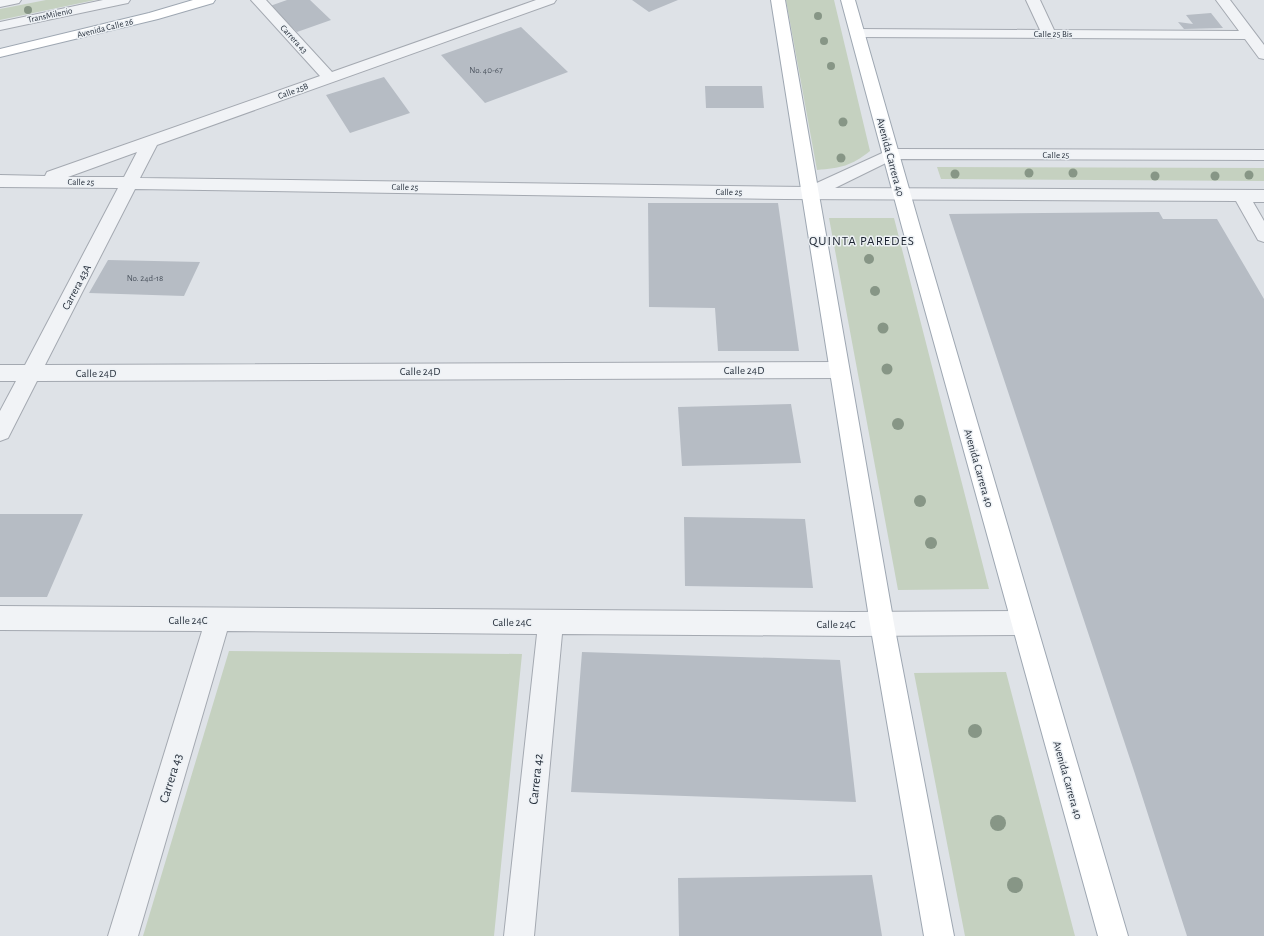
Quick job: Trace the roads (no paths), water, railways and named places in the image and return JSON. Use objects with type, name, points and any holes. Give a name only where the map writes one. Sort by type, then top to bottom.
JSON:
[{"type":"main road","name":"Avenida Calle 26","points":[[0,41],[170,0]]},
{"type":"main road","name":"Avenida Calle 26","points":[[0,53],[146,18],[208,0]]},
{"type":"main road","points":[[778,0],[882,624],[939,936]]},
{"type":"main road","name":"Avenida Carrera 40","points":[[848,0],[1113,936]]},
{"type":"street","points":[[0,3],[14,0]]},
{"type":"street","name":"TransMilenio","points":[[0,26],[123,0]]},
{"type":"street","name":"Carrera 43","points":[[258,0],[330,78]]},
{"type":"street","name":"Calle 25B","points":[[37,181],[549,0]]},
{"type":"street","points":[[1033,0],[1049,34]]},
{"type":"street","points":[[1224,0],[1264,55]]},
{"type":"street","name":"Calle 25 Bis","points":[[857,33],[1249,35]]},
{"type":"street","name":"Carrera 43A","points":[[0,432],[151,141]]},
{"type":"street","name":"Calle 25","points":[[810,193],[891,154],[1264,156]]},
{"type":"street","name":"Calle 25","points":[[0,181],[810,193],[1264,196]]},
{"type":"street","points":[[1241,196],[1264,236]]},
{"type":"street","name":"Calle 24D","points":[[0,372],[839,370]]},
{"type":"street","name":"Calle 24C","points":[[0,618],[882,624],[1024,623]]},
{"type":"street","name":"Carrera 43","points":[[123,936],[218,620]]},
{"type":"street","name":"Carrera 42","points":[[519,936],[551,622]]},
{"type":"district","name":"QUINTA PAREDES","points":[[862,240]]}]
